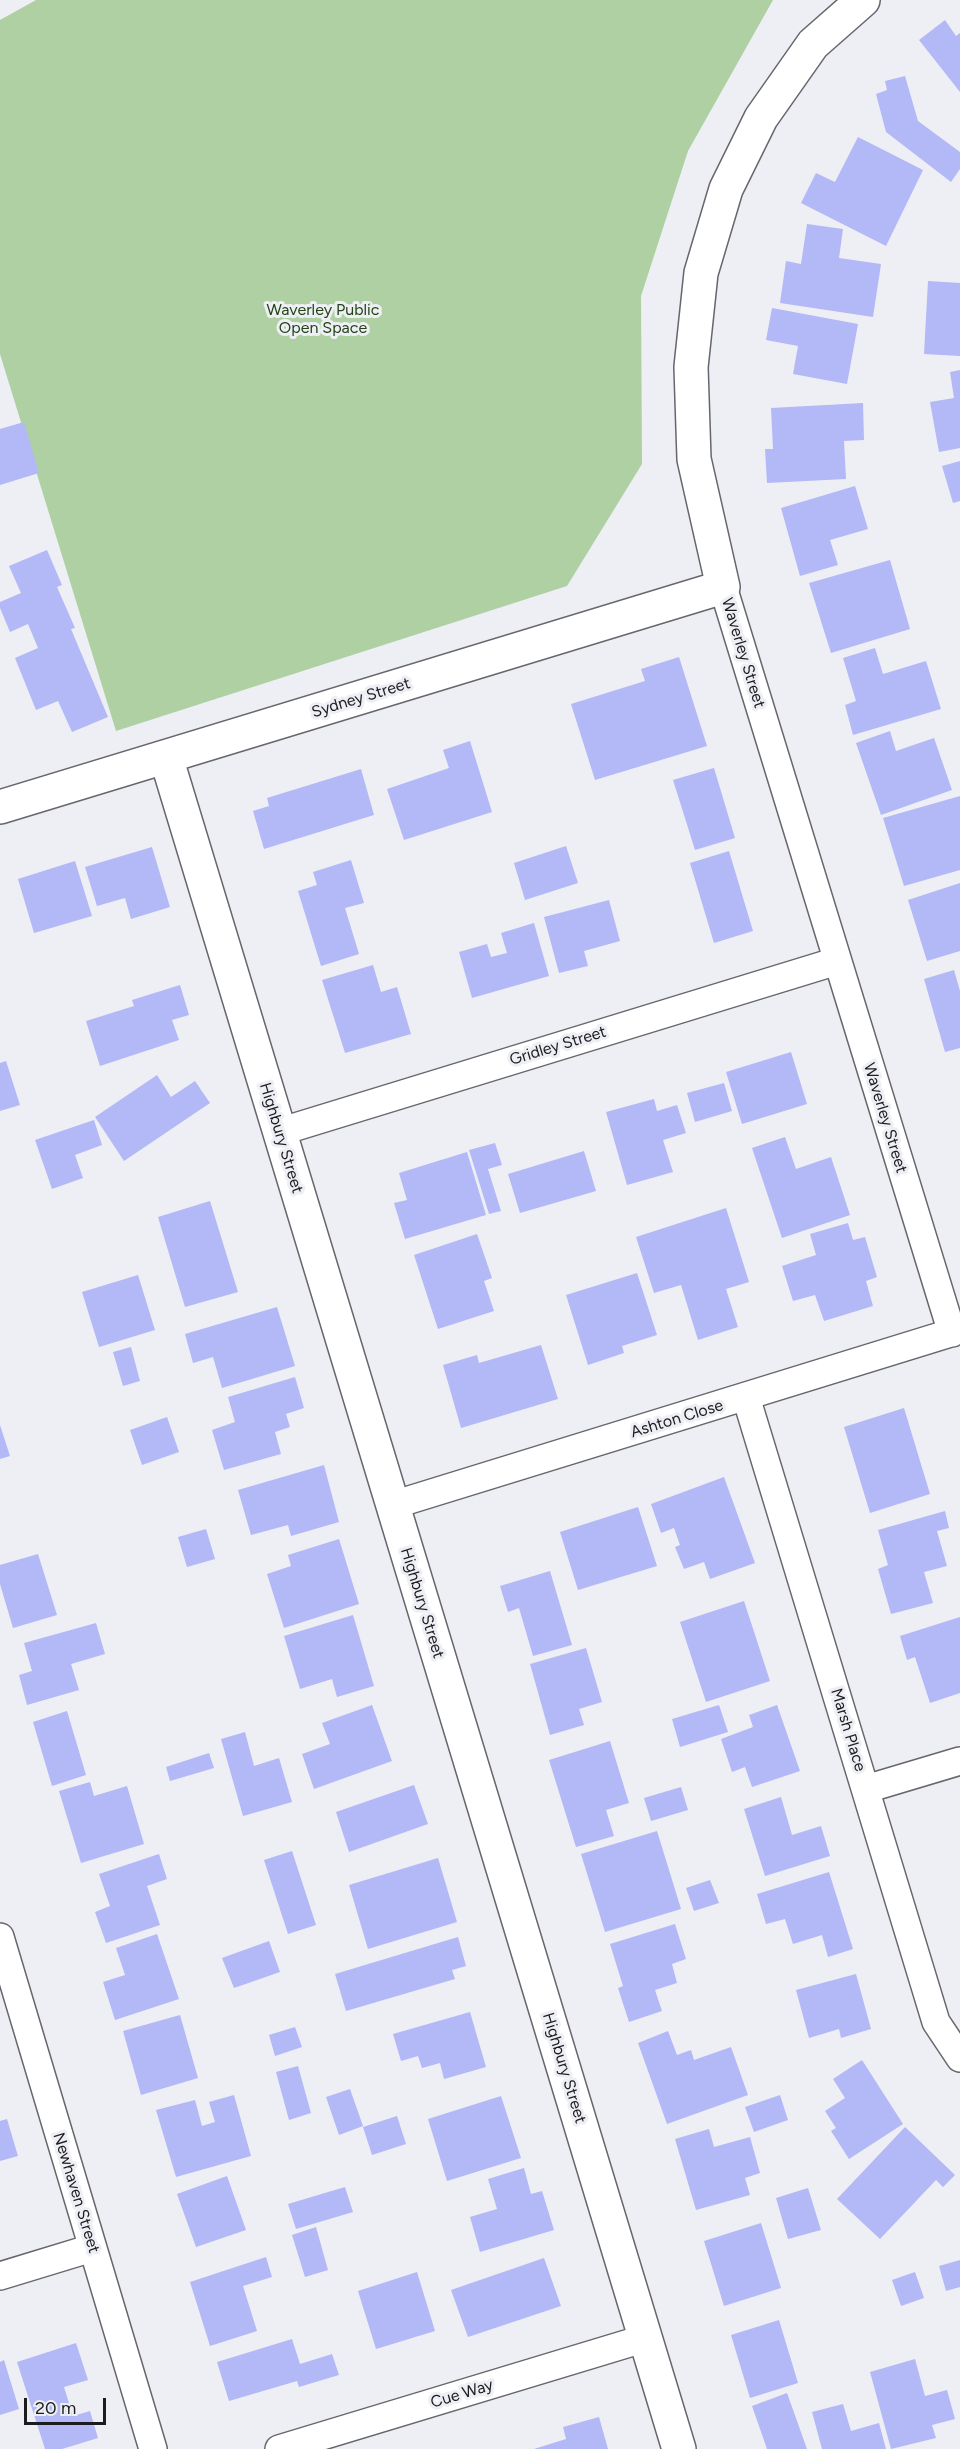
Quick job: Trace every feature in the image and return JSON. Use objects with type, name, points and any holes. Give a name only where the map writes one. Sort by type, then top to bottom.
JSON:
[{"type":"street","name":"Waverley Street","points":[[863,0],[813,44],[761,118],[726,189],[701,273],[691,367],[694,459],[723,587],[837,961],[956,1331]]},
{"type":"street","name":"Sydney Street","points":[[0,807],[723,587]]},
{"type":"street","name":"Highbury Street","points":[[166,757],[679,2449]]},
{"type":"street","name":"Gridley Street","points":[[279,1132],[837,961]]},
{"type":"street","name":"Ashton Close","points":[[393,1505],[956,1331]]},
{"type":"street","name":"Marsh Place","points":[[746,1397],[936,2022],[960,2058]]},
{"type":"street","points":[[866,1789],[960,1761]]},
{"type":"street","name":"Newhaven Street","points":[[0,1938],[153,2449]]},
{"type":"street","points":[[0,2276],[92,2248]]},
{"type":"street","name":"Cue Way","points":[[279,2449],[646,2338]]},
{"type":"green space","name":"Waverley Public Open Space","points":[[36,0],[773,0],[688,151],[641,296],[642,464],[567,586],[116,731],[0,354],[0,20]]},
{"type":"building","points":[[945,20],[956,36],[960,33],[960,92],[919,40]]},
{"type":"building","points":[[905,76],[918,121],[960,152],[960,169],[951,182],[886,132],[876,94],[887,90],[885,81]]},
{"type":"building","points":[[858,137],[923,170],[886,246],[801,203],[816,173],[835,182]]},
{"type":"building","points":[[807,224],[843,229],[839,258],[881,264],[873,317],[780,303],[786,261],[801,264]]},
{"type":"building","points":[[928,281],[960,283],[960,356],[924,354]]},
{"type":"building","points":[[772,308],[858,324],[847,384],[793,374],[798,346],[766,340]]},
{"type":"building","points":[[960,370],[960,448],[939,452],[930,402],[954,398],[950,372]]},
{"type":"building","points":[[863,403],[864,440],[844,441],[846,479],[767,483],[765,449],[773,449],[771,408]]},
{"type":"building","points":[[24,422],[39,473],[0,485],[0,429]]},
{"type":"building","points":[[960,461],[960,501],[953,503],[942,466]]},
{"type":"building","points":[[855,486],[868,529],[830,540],[838,565],[800,576],[781,508]]},
{"type":"building","points":[[47,550],[62,585],[57,587],[75,628],[71,629],[108,717],[72,732],[58,701],[36,710],[15,658],[38,648],[28,624],[10,632],[0,608],[0,602],[21,593],[9,566]]},
{"type":"building","points":[[890,560],[910,629],[831,653],[809,583]]},
{"type":"building","points":[[875,648],[883,674],[926,661],[941,709],[853,735],[845,705],[856,701],[843,658]]},
{"type":"building","points":[[679,657],[707,746],[595,780],[571,704],[645,681],[641,669]]},
{"type":"building","points":[[890,731],[896,751],[934,738],[952,790],[881,815],[856,743]]},
{"type":"building","points":[[470,741],[492,812],[404,840],[387,789],[449,768],[443,750]]},
{"type":"building","points":[[714,768],[735,838],[695,850],[673,780]]},
{"type":"building","points":[[361,769],[374,815],[264,849],[253,811],[269,806],[267,798]]},
{"type":"building","points":[[960,796],[960,870],[904,886],[883,818]]},
{"type":"building","points":[[566,846],[578,883],[525,900],[514,863]]},
{"type":"building","points":[[152,847],[170,907],[131,919],[125,898],[97,906],[85,867]]},
{"type":"building","points":[[729,851],[753,931],[714,943],[690,863]]},
{"type":"building","points":[[351,860],[364,903],[345,908],[359,954],[321,966],[298,891],[317,885],[313,872]]},
{"type":"building","points":[[75,861],[92,916],[34,933],[18,879]]},
{"type":"building","points":[[960,883],[960,951],[927,961],[908,900]]},
{"type":"building","points":[[609,900],[620,941],[584,951],[588,966],[559,973],[544,917]]},
{"type":"building","points":[[534,923],[549,976],[472,998],[459,952],[487,944],[491,957],[507,953],[501,933]]},
{"type":"building","points":[[373,965],[381,992],[397,987],[411,1034],[345,1053],[322,980]]},
{"type":"building","points":[[954,970],[960,991],[960,1048],[945,1052],[924,979]]},
{"type":"building","points":[[180,985],[189,1015],[172,1020],[179,1040],[100,1066],[86,1021],[134,1006],[132,1000]]},
{"type":"building","points":[[791,1052],[807,1104],[742,1124],[726,1072]]},
{"type":"building","points":[[6,1061],[20,1105],[0,1111],[0,1063]]},
{"type":"building","points":[[157,1075],[171,1097],[195,1081],[210,1103],[124,1161],[95,1117]]},
{"type":"building","points":[[724,1083],[732,1111],[695,1122],[687,1093]]},
{"type":"building","points":[[654,1099],[657,1111],[677,1105],[686,1133],[663,1140],[673,1172],[627,1185],[606,1112]]},
{"type":"building","points":[[94,1120],[102,1145],[75,1155],[83,1178],[52,1189],[35,1140]]},
{"type":"building","points":[[785,1137],[796,1169],[831,1157],[850,1215],[782,1238],[752,1148]]},
{"type":"building","points":[[495,1143],[502,1165],[488,1169],[501,1211],[489,1214],[469,1150]]},
{"type":"building","points":[[584,1151],[596,1191],[520,1213],[508,1174]]},
{"type":"building","points":[[467,1152],[486,1215],[405,1239],[394,1203],[407,1200],[399,1173]]},
{"type":"building","points":[[210,1201],[238,1292],[185,1307],[158,1217]]},
{"type":"building","points":[[726,1208],[749,1282],[726,1289],[738,1327],[698,1340],[681,1285],[654,1293],[636,1237]]},
{"type":"building","points":[[848,1223],[853,1240],[865,1237],[877,1277],[866,1281],[873,1306],[824,1321],[815,1295],[793,1301],[782,1266],[816,1255],[810,1234]]},
{"type":"building","points":[[477,1234],[492,1278],[484,1281],[494,1311],[438,1329],[414,1255]]},
{"type":"building","points":[[637,1273],[657,1335],[622,1346],[624,1353],[588,1365],[566,1295]]},
{"type":"building","points":[[138,1275],[155,1330],[99,1347],[82,1292]]},
{"type":"building","points":[[277,1307],[295,1366],[222,1388],[213,1357],[193,1363],[185,1334]]},
{"type":"building","points":[[541,1345],[558,1399],[461,1428],[443,1365],[477,1355],[479,1363]]},
{"type":"building","points":[[131,1347],[140,1381],[123,1386],[113,1352]]},
{"type":"building","points":[[295,1377],[304,1408],[286,1414],[290,1427],[275,1432],[281,1454],[224,1470],[212,1430],[235,1422],[228,1397]]},
{"type":"building","points":[[904,1408],[930,1494],[870,1513],[844,1427]]},
{"type":"building","points":[[167,1417],[179,1452],[142,1465],[130,1430]]},
{"type":"building","points":[[0,1425],[10,1456],[0,1459]]},
{"type":"building","points":[[324,1465],[339,1522],[291,1536],[288,1525],[251,1535],[238,1490]]},
{"type":"building","points":[[724,1477],[755,1563],[710,1579],[704,1562],[684,1569],[675,1547],[680,1545],[674,1528],[661,1533],[651,1504]]},
{"type":"building","points":[[638,1507],[657,1566],[578,1590],[560,1532]]},
{"type":"building","points":[[945,1511],[949,1528],[937,1531],[947,1566],[924,1572],[933,1603],[891,1614],[878,1569],[888,1565],[878,1530]]},
{"type":"building","points":[[206,1529],[215,1559],[187,1567],[178,1537]]},
{"type":"building","points":[[339,1539],[359,1604],[284,1628],[267,1574],[291,1566],[288,1555]]},
{"type":"building","points":[[38,1554],[57,1615],[13,1628],[0,1584],[0,1565]]},
{"type":"building","points":[[550,1571],[572,1645],[533,1656],[519,1608],[508,1612],[500,1586]]},
{"type":"building","points":[[744,1601],[770,1681],[706,1702],[680,1622]]},
{"type":"building","points":[[353,1615],[374,1686],[337,1697],[332,1679],[300,1689],[284,1636]]},
{"type":"building","points":[[960,1617],[960,1693],[930,1703],[915,1657],[907,1660],[900,1636]]},
{"type":"building","points":[[96,1623],[105,1654],[71,1664],[79,1690],[27,1705],[19,1675],[32,1671],[24,1643]]},
{"type":"building","points":[[586,1648],[602,1702],[579,1709],[584,1725],[550,1735],[530,1664]]},
{"type":"building","points":[[372,1705],[392,1761],[314,1789],[302,1754],[330,1744],[322,1723]]},
{"type":"building","points":[[719,1705],[728,1732],[680,1747],[672,1719]]},
{"type":"building","points":[[777,1705],[800,1771],[752,1787],[745,1767],[732,1772],[721,1739],[753,1727],[749,1715]]},
{"type":"building","points":[[67,1711],[86,1775],[52,1786],[33,1722]]},
{"type":"building","points":[[245,1732],[254,1766],[279,1758],[292,1802],[243,1816],[221,1739]]},
{"type":"building","points":[[610,1741],[629,1803],[606,1810],[614,1836],[576,1847],[549,1760]]},
{"type":"building","points":[[209,1753],[214,1768],[170,1781],[166,1767]]},
{"type":"building","points":[[90,1782],[94,1796],[127,1786],[144,1844],[81,1863],[59,1791]]},
{"type":"building","points":[[414,1785],[428,1824],[349,1852],[336,1812]]},
{"type":"building","points":[[681,1787],[688,1810],[651,1821],[644,1798]]},
{"type":"building","points":[[781,1797],[792,1835],[821,1826],[830,1856],[765,1876],[744,1809]]},
{"type":"building","points":[[657,1831],[681,1909],[605,1932],[581,1854]]},
{"type":"building","points":[[292,1851],[316,1925],[288,1934],[264,1860]]},
{"type":"building","points":[[159,1854],[167,1879],[147,1886],[160,1925],[106,1943],[95,1912],[110,1906],[99,1874]]},
{"type":"building","points":[[438,1858],[457,1922],[368,1949],[349,1885]]},
{"type":"building","points":[[829,1872],[853,1949],[828,1957],[822,1935],[793,1944],[785,1919],[766,1924],[757,1894]]},
{"type":"building","points":[[710,1880],[719,1903],[694,1911],[686,1888]]},
{"type":"building","points":[[675,1924],[686,1959],[672,1964],[677,1983],[655,1990],[662,2011],[629,2022],[618,1988],[623,1986],[610,1944]]},
{"type":"building","points":[[157,1934],[179,1999],[115,2020],[103,1982],[125,1975],[116,1948]]},
{"type":"building","points":[[458,1937],[466,1966],[452,1970],[455,1979],[346,2011],[335,1974]]},
{"type":"building","points":[[269,1941],[280,1972],[234,1988],[222,1958]]},
{"type":"building","points":[[856,1974],[871,2029],[841,2038],[839,2029],[809,2038],[796,1990]]},
{"type":"building","points":[[470,2012],[486,2067],[444,2079],[440,2063],[422,2068],[418,2056],[401,2061],[393,2034]]},
{"type":"building","points":[[180,2015],[198,2078],[141,2095],[123,2031]]},
{"type":"building","points":[[295,2027],[302,2047],[275,2056],[269,2035]]},
{"type":"building","points":[[668,2031],[677,2055],[691,2050],[694,2060],[731,2047],[748,2095],[667,2124],[638,2043]]},
{"type":"building","points":[[862,2060],[903,2124],[849,2159],[831,2131],[836,2128],[825,2111],[845,2098],[833,2079]]},
{"type":"building","points":[[298,2066],[311,2113],[289,2120],[276,2072]]},
{"type":"building","points":[[350,2089],[363,2126],[339,2135],[326,2097]]},
{"type":"building","points":[[234,2095],[251,2156],[176,2177],[156,2110],[195,2100],[202,2126],[215,2122],[209,2102]]},
{"type":"building","points":[[780,2095],[788,2120],[754,2132],[745,2107]]},
{"type":"building","points":[[501,2096],[521,2158],[447,2181],[428,2119]]},
{"type":"building","points":[[397,2116],[406,2144],[372,2155],[363,2127]]},
{"type":"building","points":[[7,2119],[18,2156],[0,2161],[0,2121]]},
{"type":"building","points":[[905,2127],[955,2175],[943,2187],[936,2180],[880,2239],[837,2199]]},
{"type":"building","points":[[709,2129],[714,2147],[750,2137],[760,2173],[745,2178],[750,2195],[696,2210],[675,2139]]},
{"type":"building","points":[[524,2168],[531,2194],[542,2191],[554,2230],[480,2252],[470,2217],[497,2209],[488,2179]]},
{"type":"building","points":[[227,2176],[246,2230],[196,2247],[177,2194]]},
{"type":"building","points":[[345,2187],[353,2212],[296,2229],[288,2204]]},
{"type":"building","points":[[808,2188],[821,2230],[788,2239],[776,2198]]},
{"type":"building","points":[[761,2223],[781,2288],[724,2306],[704,2241]]},
{"type":"building","points":[[316,2227],[328,2270],[305,2277],[292,2235]]},
{"type":"building","points":[[266,2257],[272,2277],[243,2286],[257,2331],[210,2346],[190,2282]]},
{"type":"building","points":[[544,2258],[561,2306],[468,2337],[451,2290]]},
{"type":"building","points":[[960,2260],[960,2287],[946,2291],[939,2266]]},
{"type":"building","points":[[417,2272],[435,2331],[376,2349],[358,2291]]},
{"type":"building","points":[[915,2272],[924,2298],[901,2306],[892,2280]]},
{"type":"building","points":[[779,2320],[798,2383],[750,2398],[731,2335]]},
{"type":"building","points":[[292,2339],[300,2364],[332,2354],[339,2375],[299,2387],[297,2381],[229,2401],[217,2362]]},
{"type":"building","points":[[76,2343],[88,2380],[64,2387],[73,2416],[90,2411],[98,2438],[62,2449],[45,2449],[17,2362]]},
{"type":"building","points":[[915,2359],[925,2396],[947,2390],[955,2419],[932,2425],[936,2438],[891,2449],[870,2372]]},
{"type":"building","points":[[4,2360],[19,2409],[0,2415],[0,2362]]},
{"type":"building","points":[[787,2393],[807,2449],[767,2449],[752,2406]]},
{"type":"building","points":[[843,2404],[851,2431],[879,2423],[886,2449],[822,2449],[812,2412]]},
{"type":"building","points":[[599,2417],[608,2449],[534,2449],[566,2439],[563,2427]]}]
